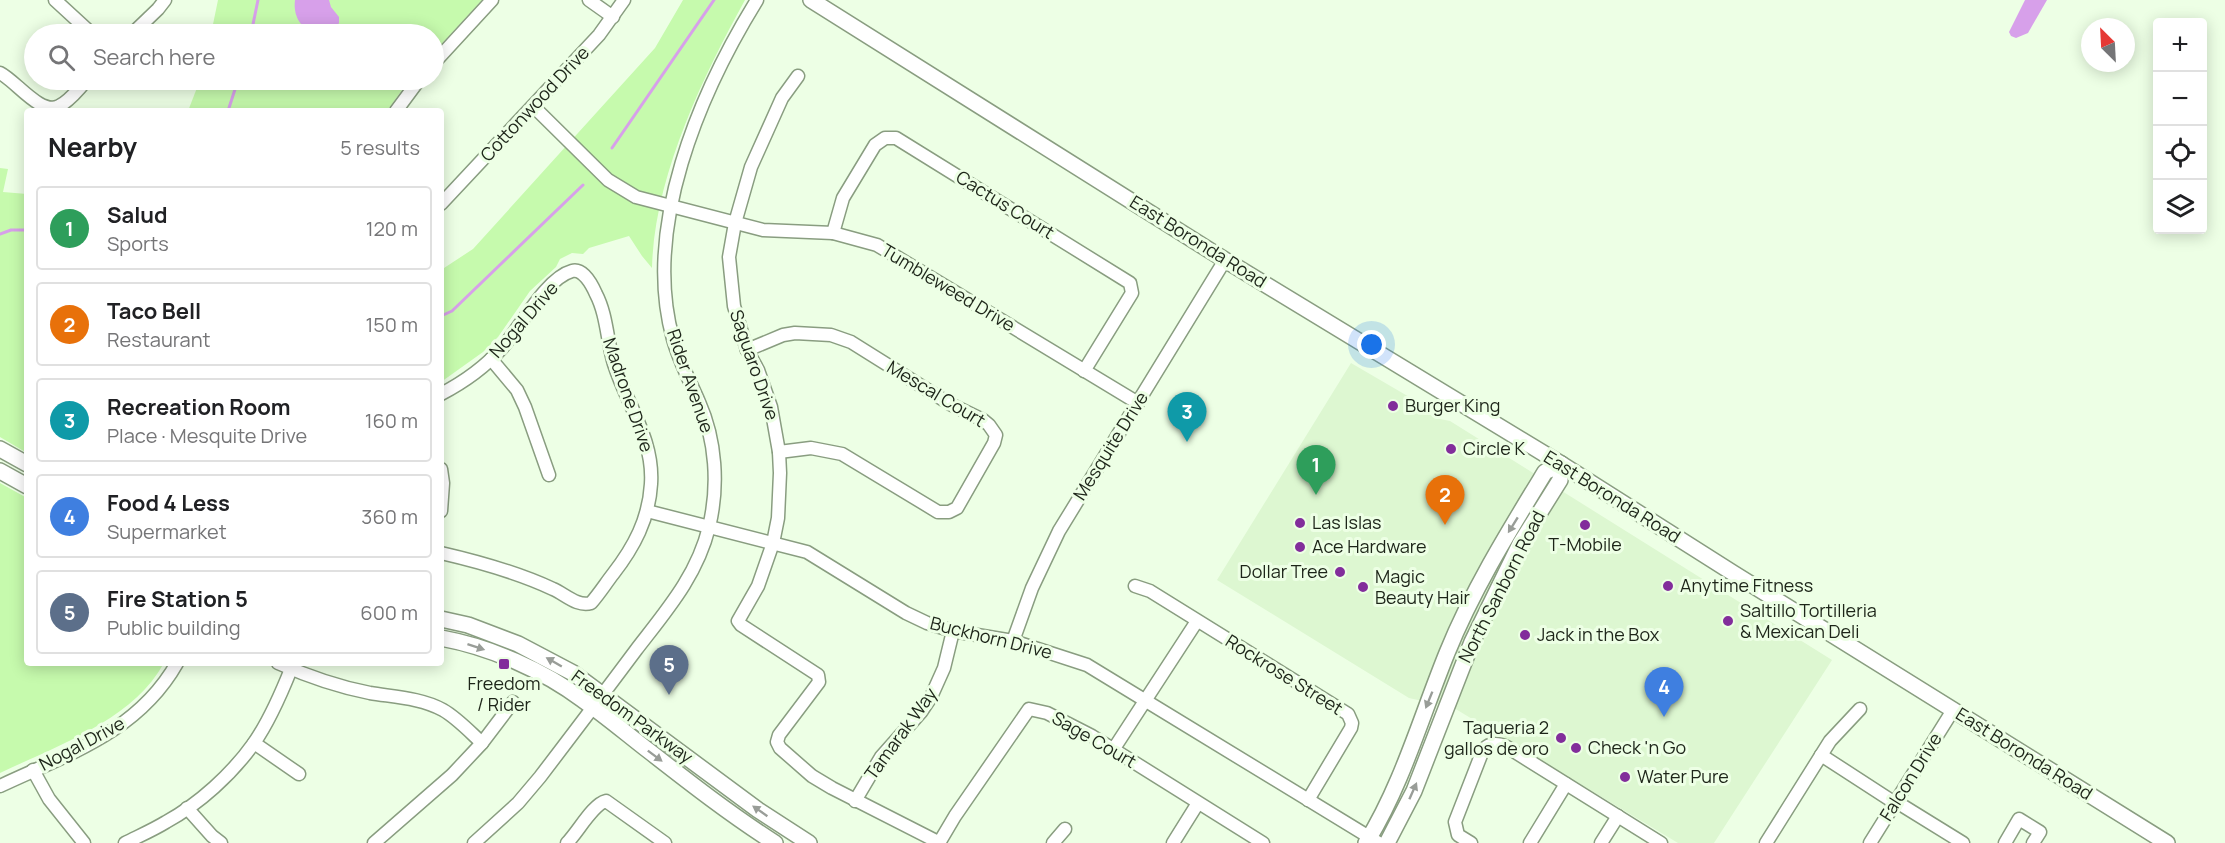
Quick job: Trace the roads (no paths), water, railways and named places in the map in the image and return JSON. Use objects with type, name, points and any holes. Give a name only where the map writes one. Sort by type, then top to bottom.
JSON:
[{"type":"main road","name":"East Boronda Road","points":[[811,0],[1225,260],[1561,464],[2167,843]]},
{"type":"main road","points":[[0,449],[24,462]]},
{"type":"main road","name":"North Sanborn Road","points":[[1372,841],[1406,762],[1447,654],[1483,576],[1545,472],[1561,464]]},
{"type":"main road","name":"North Sanborn Road","points":[[1387,843],[1414,791],[1472,642],[1520,544],[1560,480],[1561,464]]},
{"type":"main road","points":[[0,471],[24,484]]},
{"type":"main road","name":"Freedom Parkway","points":[[444,620],[468,625],[518,644],[551,660],[603,694],[758,810],[809,843]]},
{"type":"main road","name":"Freedom Parkway","points":[[444,639],[477,647],[535,671],[592,707],[721,806],[775,843]]},
{"type":"street","points":[[55,0],[82,24]]},
{"type":"street","points":[[142,24],[165,0]]},
{"type":"street","points":[[444,52],[492,0]]},
{"type":"street","points":[[589,0],[613,17]]},
{"type":"street","name":"Cottonwood Drive","points":[[444,201],[534,107],[613,17],[624,0]]},
{"type":"street","name":"Rider Avenue","points":[[474,843],[518,803],[689,579],[699,559],[709,527],[715,481],[709,431],[700,402],[678,355],[670,326],[665,297],[664,251],[670,207],[689,145],[730,48],[757,0]]},
{"type":"street","points":[[0,73],[21,87],[37,103],[48,108],[62,105],[77,90]]},
{"type":"street","name":"Saguaro Drive","points":[[798,76],[782,98],[751,167],[735,223],[729,257],[734,306],[747,350],[765,387],[779,452],[779,506],[773,543],[758,586],[738,621],[818,675],[819,682],[779,735],[777,742],[812,776],[855,801]]},
{"type":"street","points":[[398,108],[411,90]]},
{"type":"street","name":"Tumbleweed Drive","points":[[534,107],[608,180],[636,197],[763,230],[833,233],[863,240],[891,252],[1138,403]]},
{"type":"street","name":"Cactus Court","points":[[833,233],[843,198],[875,145],[885,138],[896,138],[1130,283],[1132,293],[1084,371]]},
{"type":"street","name":"Mesquite Drive","points":[[1013,640],[1032,588],[1059,531],[1225,260]]},
{"type":"street","name":"Nogal Drive","points":[[444,392],[469,377],[491,359],[511,338],[543,293],[569,272],[578,271]]},
{"type":"street","name":"Madrone Drive","points":[[444,554],[505,570],[548,586],[577,603],[587,604],[595,599],[633,547],[647,511],[652,473],[648,443],[623,390],[613,362],[600,302],[585,276],[578,271]]},
{"type":"street","name":"Mescal Court","points":[[747,350],[783,335],[831,334],[851,342],[950,404],[983,420],[989,424],[996,435],[994,443],[957,508],[949,512],[938,512],[842,454],[811,448],[779,452]]},
{"type":"street","points":[[491,359],[517,390],[549,475]]},
{"type":"street","name":"Buckhorn Drive","points":[[647,511],[807,552],[916,618],[953,630],[1013,640],[1087,665],[1372,841]]},
{"type":"street","name":"Rockrose Street","points":[[1135,586],[1150,591],[1345,710],[1352,723],[1351,728],[1308,800]]},
{"type":"street","points":[[1113,750],[1197,621]]},
{"type":"street","name":"Tamarak Way","points":[[855,801],[880,757],[915,719],[931,697],[944,668],[953,630]]},
{"type":"street","name":"Nogal Drive","points":[[0,786],[101,738],[123,725],[150,702],[175,666]]},
{"type":"street","points":[[284,666],[333,684],[368,693],[417,701],[441,709],[454,717],[482,743]]},
{"type":"street","points":[[125,843],[167,822],[187,808],[234,767],[254,743],[291,669]]},
{"type":"street","points":[[374,843],[452,776],[482,743],[513,702]]},
{"type":"street","name":"Sage Court","points":[[939,843],[1029,709],[1055,717],[1113,750],[1263,843]]},
{"type":"street","points":[[1766,843],[1835,734],[1860,709]]},
{"type":"street","name":"Falcon Drive","points":[[1870,843],[1953,710]]},
{"type":"street","points":[[254,743],[299,774]]},
{"type":"street","points":[[1471,843],[1458,835],[1455,822],[1483,750],[1495,744],[1507,747],[1661,843]]},
{"type":"street","points":[[1821,755],[1963,843]]},
{"type":"street","points":[[33,770],[49,799],[84,843]]},
{"type":"street","points":[[1530,843],[1566,784]]},
{"type":"street","points":[[567,843],[598,803],[606,801],[665,843]]},
{"type":"street","points":[[855,801],[939,843]]},
{"type":"street","points":[[1173,843],[1198,803]]},
{"type":"street","points":[[187,808],[221,843]]},
{"type":"street","points":[[1601,843],[1618,816]]},
{"type":"street","points":[[2005,843],[2019,819],[2040,832],[2033,843]]},
{"type":"street","points":[[1053,843],[1065,829]]},
{"type":"waterway","points":[[253,24],[258,0]]},
{"type":"waterway","points":[[612,148],[714,0]]},
{"type":"waterway","points":[[229,108],[235,90]]},
{"type":"waterway","points":[[444,315],[452,311],[583,185]]},
{"type":"waterway","points":[[0,234],[11,230],[24,230]]},
{"type":"place","name":"Burger King","points":[[1393,406]]},
{"type":"place","name":"Recreation Room","points":[[1187,442]]},
{"type":"place","name":"Circle K","points":[[1451,449]]},
{"type":"place","name":"Salud","points":[[1316,495]]},
{"type":"place","name":"Las Islas","points":[[1300,523]]},
{"type":"place","name":"Taco Bell","points":[[1445,525]]},
{"type":"place","name":"T-Mobile","points":[[1585,525]]},
{"type":"place","name":"Ace Hardware","points":[[1300,547]]},
{"type":"place","name":"Dollar Tree","points":[[1340,572]]},
{"type":"place","name":"Anytime Fitness","points":[[1668,586]]},
{"type":"place","name":"Magic Beauty Hair","points":[[1363,587]]},
{"type":"place","name":"Saltillo Tortilleria & Mexican Deli","points":[[1728,621]]},
{"type":"place","name":"Jack in the Box","points":[[1525,635]]},
{"type":"place","name":"Freedom / Rider","points":[[504,664]]},
{"type":"place","name":"Fire Station 5","points":[[669,695]]},
{"type":"place","name":"Food 4 Less","points":[[1664,717]]},
{"type":"place","name":"Taqueria 2 gallos de oro","points":[[1561,738]]},
{"type":"place","name":"Check 'n Go","points":[[1576,748]]},
{"type":"place","name":"Water Pure","points":[[1625,777]]}]
